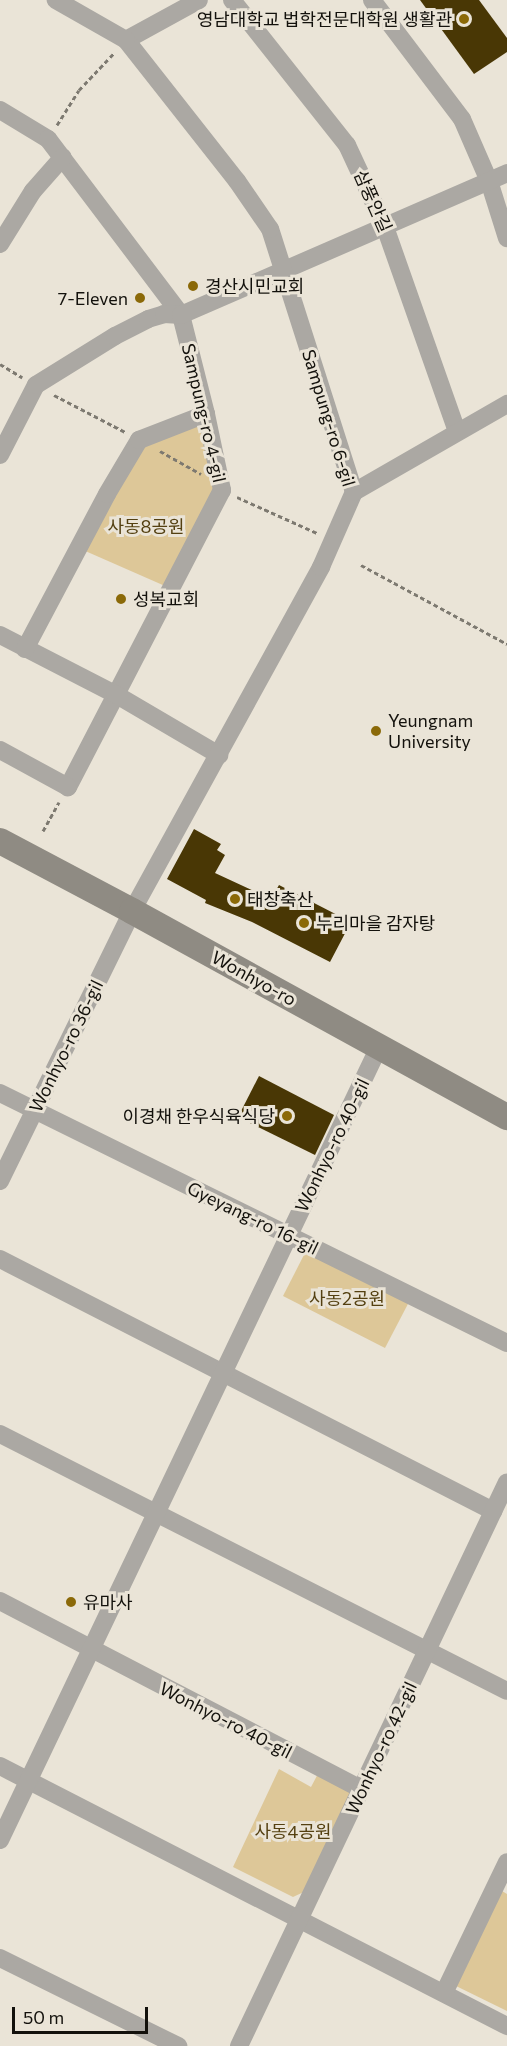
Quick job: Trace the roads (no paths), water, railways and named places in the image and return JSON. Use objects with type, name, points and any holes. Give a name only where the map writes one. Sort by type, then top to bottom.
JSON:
[{"type":"main road","name":"Wonhyo-ro","points":[[0,841],[132,910],[507,1118]]},
{"type":"street","name":"Sampung-ro 6-gil","points":[[56,0],[126,40],[237,181],[270,230],[354,492],[321,567],[132,910]]},
{"type":"street","points":[[126,40],[199,0]]},
{"type":"street","name":"삼풍안길","points":[[232,0],[347,146],[385,227],[457,432]]},
{"type":"street","points":[[372,0],[462,119],[489,181],[507,238]]},
{"type":"street","name":"Sampung-ro 4-gil","points":[[0,110],[48,139],[181,315],[206,414],[221,487],[68,787],[0,750]]},
{"type":"street","points":[[0,244],[33,191],[63,157]]},
{"type":"street","points":[[0,455],[40,383],[115,336],[148,319],[164,314],[181,315],[507,173]]},
{"type":"street","points":[[354,492],[507,404]]},
{"type":"street","points":[[25,649],[107,494],[139,440],[206,414]]},
{"type":"street","points":[[0,636],[115,694],[219,755]]},
{"type":"street","name":"Wonhyo-ro 36-gil","points":[[0,1181],[132,910]]},
{"type":"street","name":"Wonhyo-ro 40-gil","points":[[0,1840],[378,1047]]},
{"type":"street","name":"Gyeyang-ro 16-gil","points":[[0,1094],[507,1343]]},
{"type":"street","points":[[0,1259],[493,1511]]},
{"type":"street","points":[[0,1434],[507,1691]]},
{"type":"street","name":"Wonhyo-ro 42-gil","points":[[239,2046],[507,1482]]},
{"type":"street","name":"Wonhyo-ro 40-gil","points":[[0,1601],[361,1789]]},
{"type":"street","points":[[0,1766],[507,2026]]},
{"type":"street","points":[[444,1993],[507,1862]]},
{"type":"street","points":[[0,1958],[178,2046]]},
{"type":"place","name":"영남대학교 법학전문대학원 생활관","points":[[464,19]]},
{"type":"place","name":"경산시민교회","points":[[193,286]]},
{"type":"place","name":"7-Eleven","points":[[140,298]]},
{"type":"place","name":"성복교회","points":[[121,599]]},
{"type":"place","name":"Yeungnam University","points":[[376,731]]},
{"type":"place","name":"태창축산","points":[[235,899]]},
{"type":"place","name":"누리마을 감자탕","points":[[304,923]]},
{"type":"place","name":"이경채 한우식육식당","points":[[287,1116]]},
{"type":"place","name":"유마사","points":[[71,1602]]},
{"type":"park label","name":"사동8공원","points":[[146,526]]},
{"type":"park label","name":"사동2공원","points":[[347,1298]]},
{"type":"park label","name":"사동4공원","points":[[293,1831]]}]
